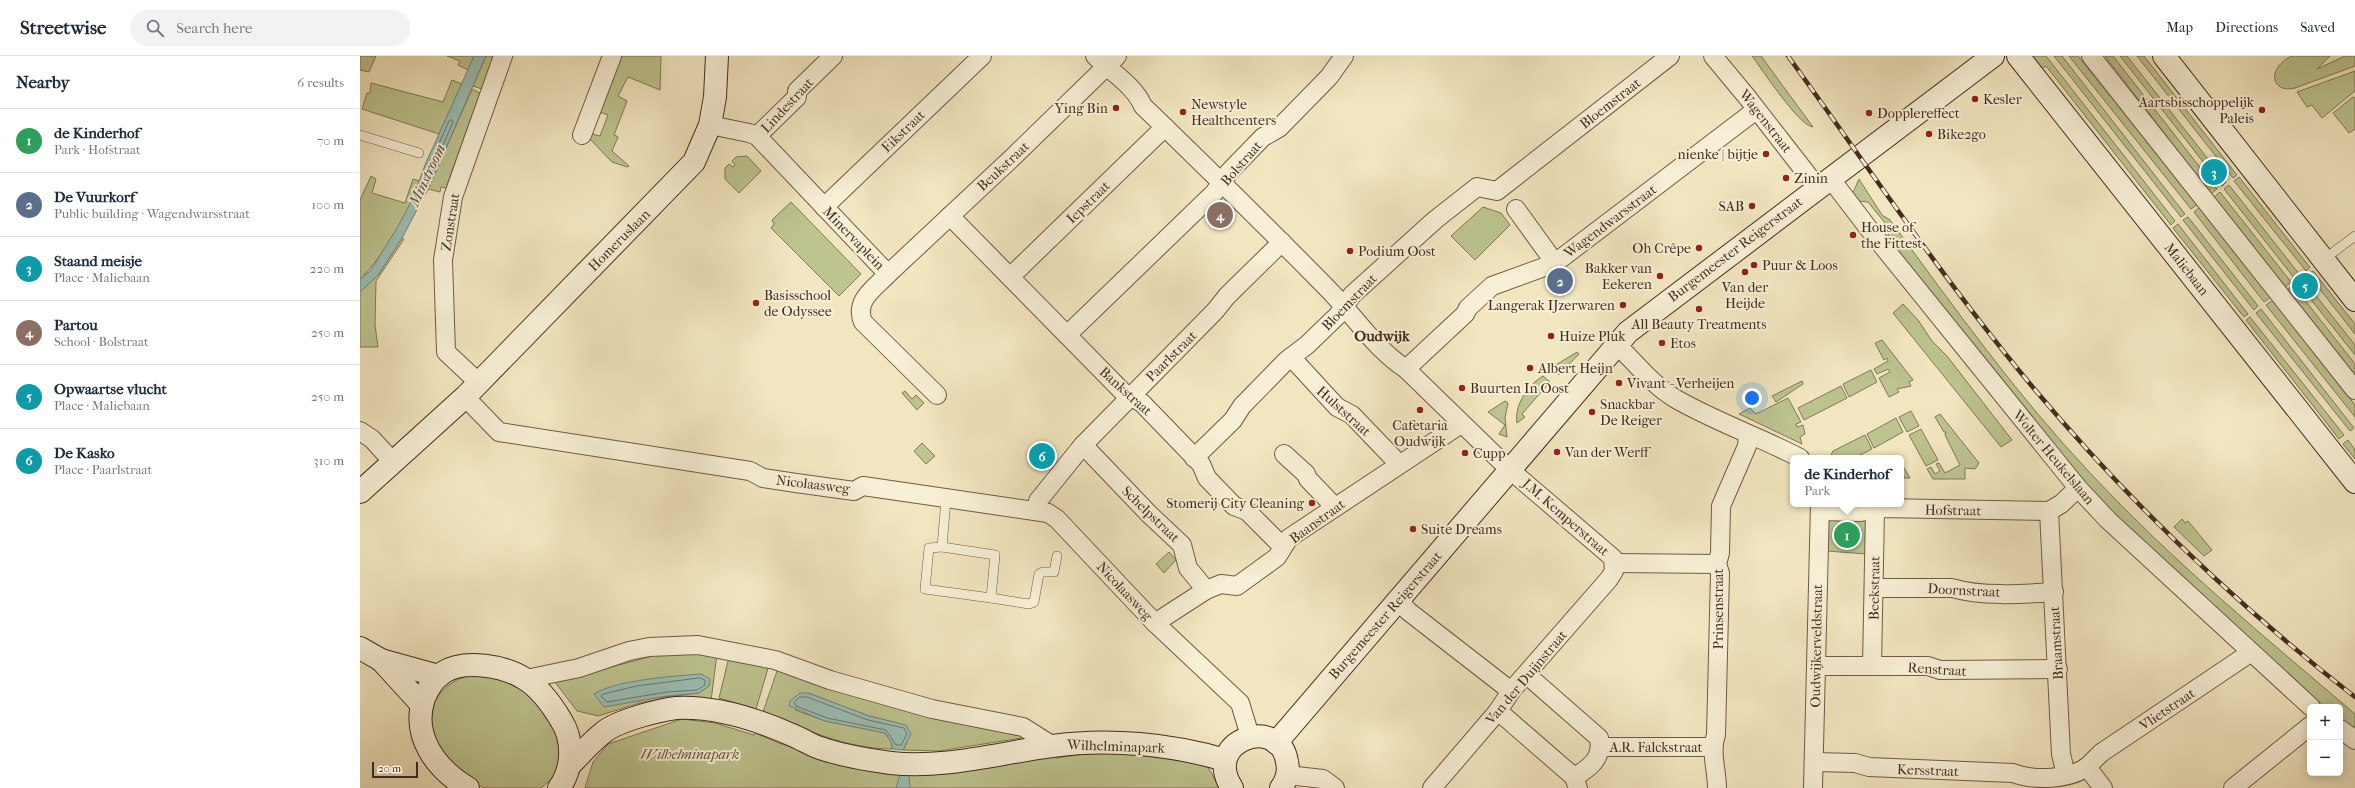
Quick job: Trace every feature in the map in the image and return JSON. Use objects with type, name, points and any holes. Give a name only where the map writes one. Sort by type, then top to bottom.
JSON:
[{"type":"street","name":"Zonstraat","points":[[472,390],[446,352],[443,260],[456,183],[503,56]]},
{"type":"street","points":[[582,135],[612,56]]},
{"type":"street","name":"Homeruslaan","points":[[360,492],[472,390],[694,162],[710,125],[715,97],[717,56]]},
{"type":"street","name":"Lindestraat","points":[[757,136],[797,97],[797,91],[833,56]]},
{"type":"street","name":"Eikstraat","points":[[824,207],[982,56]]},
{"type":"street","name":"Bolstraat","points":[[1068,335],[1223,183],[1230,172],[1263,137],[1279,128],[1329,76],[1344,56]]},
{"type":"street","name":"Bloemstraat","points":[[1194,458],[1291,357],[1307,346],[1346,307],[1352,295],[1435,220],[1477,187],[1497,191],[1670,56]]},
{"type":"street","name":"Wagenstraat","points":[[1713,56],[1756,110],[1824,182]]},
{"type":"street","name":"Maliebaan","points":[[2018,56],[2355,482]]},
{"type":"street","points":[[2091,56],[2355,390]]},
{"type":"street","points":[[2164,56],[2355,300]]},
{"type":"street","name":"Burgemeester Reigerstraat","points":[[1276,743],[1616,344],[1648,315],[1989,57]]},
{"type":"street","points":[[1106,59],[1118,76],[1140,98],[1143,106],[1223,183],[1346,307],[1393,360],[1406,369],[1509,469]]},
{"type":"street","name":"Beukstraat","points":[[888,274],[1013,157],[1106,59]]},
{"type":"street","name":"Wagendwarsstraat","points":[[1406,369],[1465,314],[1468,308],[1492,286],[1555,263],[1756,110]]},
{"type":"street","points":[[710,125],[757,136]]},
{"type":"street","name":"Iepstraat","points":[[1010,277],[1165,127]]},
{"type":"street","name":"Minervaplein","points":[[757,136],[888,274],[865,298],[860,306],[859,313],[863,322],[937,395]]},
{"type":"street","name":"Wolter Heukelslaan","points":[[1824,182],[1872,233],[2078,488],[2108,520],[2250,653],[2308,704]]},
{"type":"street","points":[[1516,209],[1555,263]]},
{"type":"street","name":"Bankstraat","points":[[950,216],[1130,397],[1142,403],[1201,464],[1207,478],[1234,506],[1247,511],[1283,547]]},
{"type":"street","name":"Paarlstraat","points":[[1037,510],[1038,501],[1083,445],[1282,242]]},
{"type":"street","points":[[1616,344],[1634,360],[1640,370],[1676,399],[1794,455]]},
{"type":"street","name":"Hulststraat","points":[[1291,357],[1338,407],[1352,415],[1399,464]]},
{"type":"street","name":"Nicolaasweg","points":[[472,390],[499,432],[750,471],[763,478],[796,483],[854,491],[863,486],[946,499],[1037,510],[1048,513],[1056,518],[1155,623],[1240,703],[1250,736]]},
{"type":"street","name":"Baanstraat","points":[[1155,623],[1206,590],[1220,584],[1237,586],[1278,558],[1288,538],[1461,424]]},
{"type":"street","points":[[360,431],[372,439],[393,462]]},
{"type":"street","name":"Prinsenstraat","points":[[1717,788],[1715,759],[1712,747],[1716,735],[1720,573],[1717,564],[1720,553],[1721,506],[1747,446],[1748,434]]},
{"type":"street","name":"Schelpstraat","points":[[1083,445],[1149,514],[1182,545],[1188,568],[1206,590]]},
{"type":"street","points":[[1284,454],[1306,474],[1308,479],[1335,507]]},
{"type":"street","name":"J.M. Kemperstraat","points":[[1509,469],[1602,548],[1613,558],[1614,563],[1717,564]]},
{"type":"street","points":[[2049,511],[2061,504],[2078,488]]},
{"type":"street","name":"Hofstraat","points":[[1820,507],[1862,512],[1875,510],[2049,511]]},
{"type":"street","name":"Oudwijkerveldstraat","points":[[1813,788],[1820,507]]},
{"type":"street","name":"Beekstraat","points":[[1872,666],[1875,510]]},
{"type":"street","name":"Braamstraat","points":[[2049,511],[2061,754],[2066,775]]},
{"type":"street","name":"Van der Duijnstraat","points":[[1432,788],[1498,711],[1511,691],[1527,675],[1609,579],[1614,571],[1614,563]]},
{"type":"street","name":"Doornstraat","points":[[1874,588],[1952,588],[1964,592],[2030,594],[2054,592]]},
{"type":"street","points":[[1398,599],[1408,611],[1511,691]]},
{"type":"street","name":"Wilhelminapark","points":[[526,679],[579,668],[629,651],[649,647],[698,645],[775,660],[837,682],[932,708],[1023,727],[1053,746]]},
{"type":"street","points":[[360,648],[381,660],[439,676]]},
{"type":"street","name":"Vlietstraat","points":[[2086,767],[2101,753],[2250,653]]},
{"type":"street","points":[[381,660],[422,705]]},
{"type":"street","points":[[468,788],[442,767],[426,746],[420,729],[422,705],[430,686],[439,676],[451,668],[469,665],[504,670],[526,679],[548,701],[565,727],[569,742],[570,765],[559,788]]},
{"type":"street","name":"Renstraat","points":[[1816,666],[1928,666],[1940,670],[1990,671],[2008,668],[2058,669]]},
{"type":"street","points":[[1498,711],[1576,783],[1598,757],[1600,748],[1598,738],[1594,733],[1527,675]]},
{"type":"street","name":"Wilhelminapark","points":[[570,765],[605,731],[633,719],[663,710],[703,709],[756,720],[819,748],[891,763],[914,764],[946,762],[1053,746],[1098,744],[1153,745],[1226,760]]},
{"type":"street","name":"Wilhelminapark","points":[[565,727],[605,731]]},
{"type":"street","points":[[2233,788],[2307,728]]},
{"type":"street","points":[[2343,731],[2355,740]]},
{"type":"street","points":[[1232,788],[1226,776],[1226,760],[1234,745],[1250,736],[1268,738],[1276,743],[1287,758],[1284,782],[1323,779],[1335,788]]},
{"type":"street","name":"A.R. Falckstraat","points":[[1600,748],[1712,747]]},
{"type":"street","name":"Kersstraat","points":[[1814,762],[1855,763],[1869,767],[2013,773],[2023,777],[2052,778],[2066,775],[2086,767]]},
{"type":"street","points":[[2086,767],[2103,788]]},
{"type":"lane","points":[[360,135],[420,153]]},
{"type":"lane","points":[[2323,260],[2355,236]]},
{"type":"lane","points":[[942,547],[946,499]]},
{"type":"lane","points":[[991,598],[995,555],[942,547],[929,548],[925,589],[1029,604],[1034,602],[1039,574],[1044,572],[1054,572],[1057,556]]},
{"type":"green space","points":[[360,56],[376,56],[369,72],[360,70]]},
{"type":"green space","points":[[447,56],[474,56],[468,70],[458,65],[460,61]]},
{"type":"green space","points":[[486,56],[499,56],[491,63],[482,89],[473,86]]},
{"type":"green space","points":[[618,56],[661,56],[660,90],[628,77],[618,96],[627,101],[614,135],[618,137],[612,151],[629,166],[627,167],[612,162],[588,137],[589,133],[600,136],[608,115],[597,111]]},
{"type":"green space","points":[[1752,56],[1761,56],[1813,127],[1807,124],[1790,108]]},
{"type":"green space","points":[[2031,56],[2046,56],[2175,221],[2171,225],[2046,66],[2041,69]]},
{"type":"green space","points":[[2054,56],[2062,56],[2185,214],[2181,217]]},
{"type":"green space","points":[[2069,56],[2078,56],[2198,204],[2191,209]]},
{"type":"green space","points":[[2105,56],[2113,56],[2217,189],[2211,194]]},
{"type":"green space","points":[[2120,56],[2127,56],[2226,182],[2222,186]]},
{"type":"green space","points":[[2137,56],[2144,56],[2237,175],[2233,178]]},
{"type":"green space","points":[[2292,56],[2330,56],[2317,69],[2345,56],[2355,56],[2355,66],[2295,88],[2287,89],[2277,84],[2275,73],[2284,61]]},
{"type":"green space","points":[[2355,71],[2355,91],[2322,118],[2312,105],[2307,107],[2297,92]]},
{"type":"green space","points":[[452,80],[462,84],[439,134],[362,109],[367,93],[370,93],[371,83],[443,102]]},
{"type":"green space","points":[[472,89],[480,93],[446,188],[441,187],[440,192],[428,189]]},
{"type":"green space","points":[[2353,97],[2355,98],[2355,129],[2349,133],[2333,113]]},
{"type":"green space","points":[[747,156],[761,171],[739,193],[725,179],[725,168],[729,164],[733,167],[735,165],[732,161],[736,157]]},
{"type":"green space","points":[[371,176],[376,179],[372,193],[405,203],[413,179],[420,181],[403,219],[386,247],[377,260],[360,279],[360,200]]},
{"type":"green space","points":[[2239,177],[2310,267],[2306,271],[2234,181]]},
{"type":"green space","points":[[1859,179],[1882,215],[1890,220],[2012,383],[2064,445],[2123,507],[2187,569],[2355,714],[2355,732],[2343,722],[2343,704],[2321,704],[2121,521],[2091,489],[1887,244],[1891,240],[1888,236],[1889,228],[1868,202],[1858,201],[1852,195]]},
{"type":"green space","points":[[2229,185],[2300,275],[2295,279],[2224,189]]},
{"type":"green space","points":[[2220,192],[2291,282],[2285,287],[2214,197]]},
{"type":"green space","points":[[791,202],[861,274],[839,296],[771,228],[774,224],[772,220]]},
{"type":"green space","points":[[1483,207],[1501,213],[1510,225],[1475,260],[1451,236]]},
{"type":"green space","points":[[2200,207],[2271,297],[2264,302],[2194,212]]},
{"type":"green space","points":[[2188,217],[2258,306],[2254,310],[2183,220]]},
{"type":"green space","points":[[2178,224],[2248,314],[2244,317],[2173,228]]},
{"type":"green space","points":[[402,238],[404,239],[376,281],[375,325],[378,347],[360,347],[360,292],[378,275]]},
{"type":"green space","points":[[2313,271],[2355,324],[2355,334],[2308,274]]},
{"type":"green space","points":[[2302,278],[2355,345],[2355,355],[2297,282]]},
{"type":"green space","points":[[2293,285],[2355,364],[2355,377],[2287,290]]},
{"type":"green space","points":[[2273,300],[2355,405],[2355,417],[2266,305]]},
{"type":"green space","points":[[1903,304],[1918,320],[1932,341],[1947,356],[2012,440],[2001,447],[1893,313]]},
{"type":"green space","points":[[2261,309],[2354,428],[2350,431],[2256,313]]},
{"type":"green space","points":[[2250,317],[2344,435],[2339,439],[2246,320]]},
{"type":"green space","points":[[1882,340],[1913,380],[1909,382],[1911,386],[1897,389],[1899,392],[1889,397],[1879,378],[1890,372],[1888,369],[1877,374],[1874,369],[1888,361],[1887,358],[1884,360],[1875,343]]},
{"type":"green space","points":[[1577,352],[1579,354],[1559,375],[1553,369],[1554,366]]},
{"type":"green space","points":[[1871,370],[1877,382],[1849,397],[1843,384]]},
{"type":"green space","points":[[1543,376],[1550,382],[1522,414],[1525,417],[1517,423],[1518,409],[1523,396],[1537,380]]},
{"type":"green space","points":[[1802,381],[1803,384],[1776,402],[1772,396]]},
{"type":"green space","points":[[1841,386],[1847,398],[1804,420],[1798,408]]},
{"type":"green space","points":[[905,391],[912,399],[916,395],[924,403],[917,410],[902,393]]},
{"type":"green space","points":[[1788,398],[1801,422],[1796,424],[1797,427],[1803,425],[1805,434],[1800,437],[1802,444],[1739,414],[1750,408],[1756,414]]},
{"type":"green space","points":[[1505,401],[1508,403],[1505,418],[1507,437],[1499,434],[1505,425],[1488,412]]},
{"type":"green space","points":[[1911,411],[1919,426],[1907,432],[1899,417]]},
{"type":"green space","points":[[1940,414],[1979,463],[1975,469],[1965,468],[1965,479],[1933,479],[1927,469],[1931,467],[1935,474],[1940,471],[1936,464],[1939,463],[1945,473],[1960,465],[1945,435],[1946,432],[1944,432],[1935,417]]},
{"type":"green space","points":[[1896,418],[1903,432],[1874,448],[1867,434]]},
{"type":"green space","points":[[1921,429],[1938,460],[1926,466],[1909,435]]},
{"type":"green space","points":[[1865,435],[1872,449],[1860,455],[1831,455],[1833,451]]},
{"type":"green space","points":[[2348,440],[2355,450],[2355,459],[2343,444]]},
{"type":"green space","points":[[922,443],[935,456],[926,464],[914,451]]},
{"type":"green space","points":[[1904,468],[1910,478],[1904,478]]},
{"type":"green space","points":[[1829,518],[1867,518],[1866,554],[1827,551]]},
{"type":"green space","points":[[2182,519],[2185,523],[2188,521],[2212,550],[2204,556],[2174,527]]},
{"type":"green space","points":[[1169,552],[1176,560],[1164,573],[1156,564]]},
{"type":"green space","points":[[675,650],[717,654],[711,701],[668,698],[640,703],[598,716],[577,711],[555,682]],"holes":[[[709,686],[699,693],[638,700]]]},
{"type":"green space","points":[[729,657],[769,665],[756,709],[719,698]]},
{"type":"green space","points":[[778,668],[1028,737],[939,751],[903,750],[907,742],[898,723],[869,716],[808,693],[795,710],[825,721],[885,733],[891,742],[892,749],[859,746],[842,742],[763,712]]},
{"type":"green space","points":[[474,675],[490,677],[517,685],[538,699],[545,709],[563,745],[555,776],[541,788],[486,788],[475,785],[462,776],[437,748],[431,733],[430,721],[436,700],[443,690],[451,683]]},
{"type":"green space","name":"Wilhelminapark","points":[[682,719],[715,723],[754,735],[755,733],[779,743],[837,762],[1055,756],[1056,758],[1093,753],[1137,752],[1206,765],[1219,788],[585,788],[593,762],[608,744]]},
{"type":"water","name":"Minstroom","points":[[474,56],[486,56],[428,189],[402,238],[378,275],[360,292],[360,279],[371,270],[397,228],[413,198],[425,165]]},
{"type":"water","points":[[701,674],[710,679],[709,686],[699,693],[667,696],[604,707],[594,694],[616,685],[630,682]]},
{"type":"water","points":[[800,693],[808,693],[869,716],[906,725],[911,734],[903,750],[892,749],[891,742],[885,733],[825,721],[789,706],[790,701]]},
{"type":"water","points":[[900,774],[909,775],[910,788],[896,788]]},
{"type":"railway","points":[[1788,56],[1934,260],[1995,340],[2063,423],[2141,507],[2182,547],[2266,624],[2355,697]]},
{"type":"place","name":"Kesler","points":[[1975,99]]},
{"type":"place","name":"Ying Bin","points":[[1116,108]]},
{"type":"place","name":"Aartsbisschoppelijk Paleis","points":[[2262,110]]},
{"type":"place","name":"Newstyle Healthcenters","points":[[1183,112]]},
{"type":"place","name":"Dopplereffect","points":[[1869,113]]},
{"type":"place","name":"Bike2go","points":[[1929,134]]},
{"type":"place","name":"nienke | bijtje","points":[[1766,154]]},
{"type":"place","name":"Staand meisje","points":[[2214,172]]},
{"type":"place","name":"Zinin","points":[[1786,178]]},
{"type":"place","name":"SAB","points":[[1752,206]]},
{"type":"place","name":"Partou","points":[[1220,215]]},
{"type":"place","name":"House of the Fittest","points":[[1853,235]]},
{"type":"place","name":"Oh Crêpe","points":[[1699,248]]},
{"type":"place","name":"Podium Oost","points":[[1350,251]]},
{"type":"place","name":"Puur & Loos","points":[[1754,265]]},
{"type":"place","name":"Van der Heijde","points":[[1745,272]]},
{"type":"place","name":"Bakker van Eekeren","points":[[1660,276]]},
{"type":"place","name":"De Vuurkorf","points":[[1560,281]]},
{"type":"place","name":"Opwaartse vlucht","points":[[2305,286]]},
{"type":"place","name":"Basisschool de Odyssee","points":[[756,303]]},
{"type":"place","name":"Langerak IJzerwaren","points":[[1623,305]]},
{"type":"place","name":"All Beauty Treatments","points":[[1699,309]]},
{"type":"place","name":"Huize Pluk","points":[[1551,336]]},
{"type":"place","name":"Etos","points":[[1662,343]]},
{"type":"place","name":"Albert Heijn","points":[[1530,368]]},
{"type":"place","name":"Vivant - Verheijen","points":[[1619,383]]},
{"type":"place","name":"Buurten In Oost","points":[[1462,388]]},
{"type":"place","name":"Cafetaria Oudwijk","points":[[1420,410]]},
{"type":"place","name":"Snackbar De Reiger","points":[[1592,412]]},
{"type":"place","name":"Van der Werff","points":[[1557,452]]},
{"type":"place","name":"Cupp","points":[[1465,453]]},
{"type":"place","name":"De Kasko","points":[[1042,456]]},
{"type":"place","name":"Stomerij City Cleaning","points":[[1312,503]]},
{"type":"place","name":"Suite Dreams","points":[[1413,529]]},
{"type":"place","name":"de Kinderhof","points":[[1847,535]]},
{"type":"district","name":"Oudwijk","points":[[1382,336]]}]
